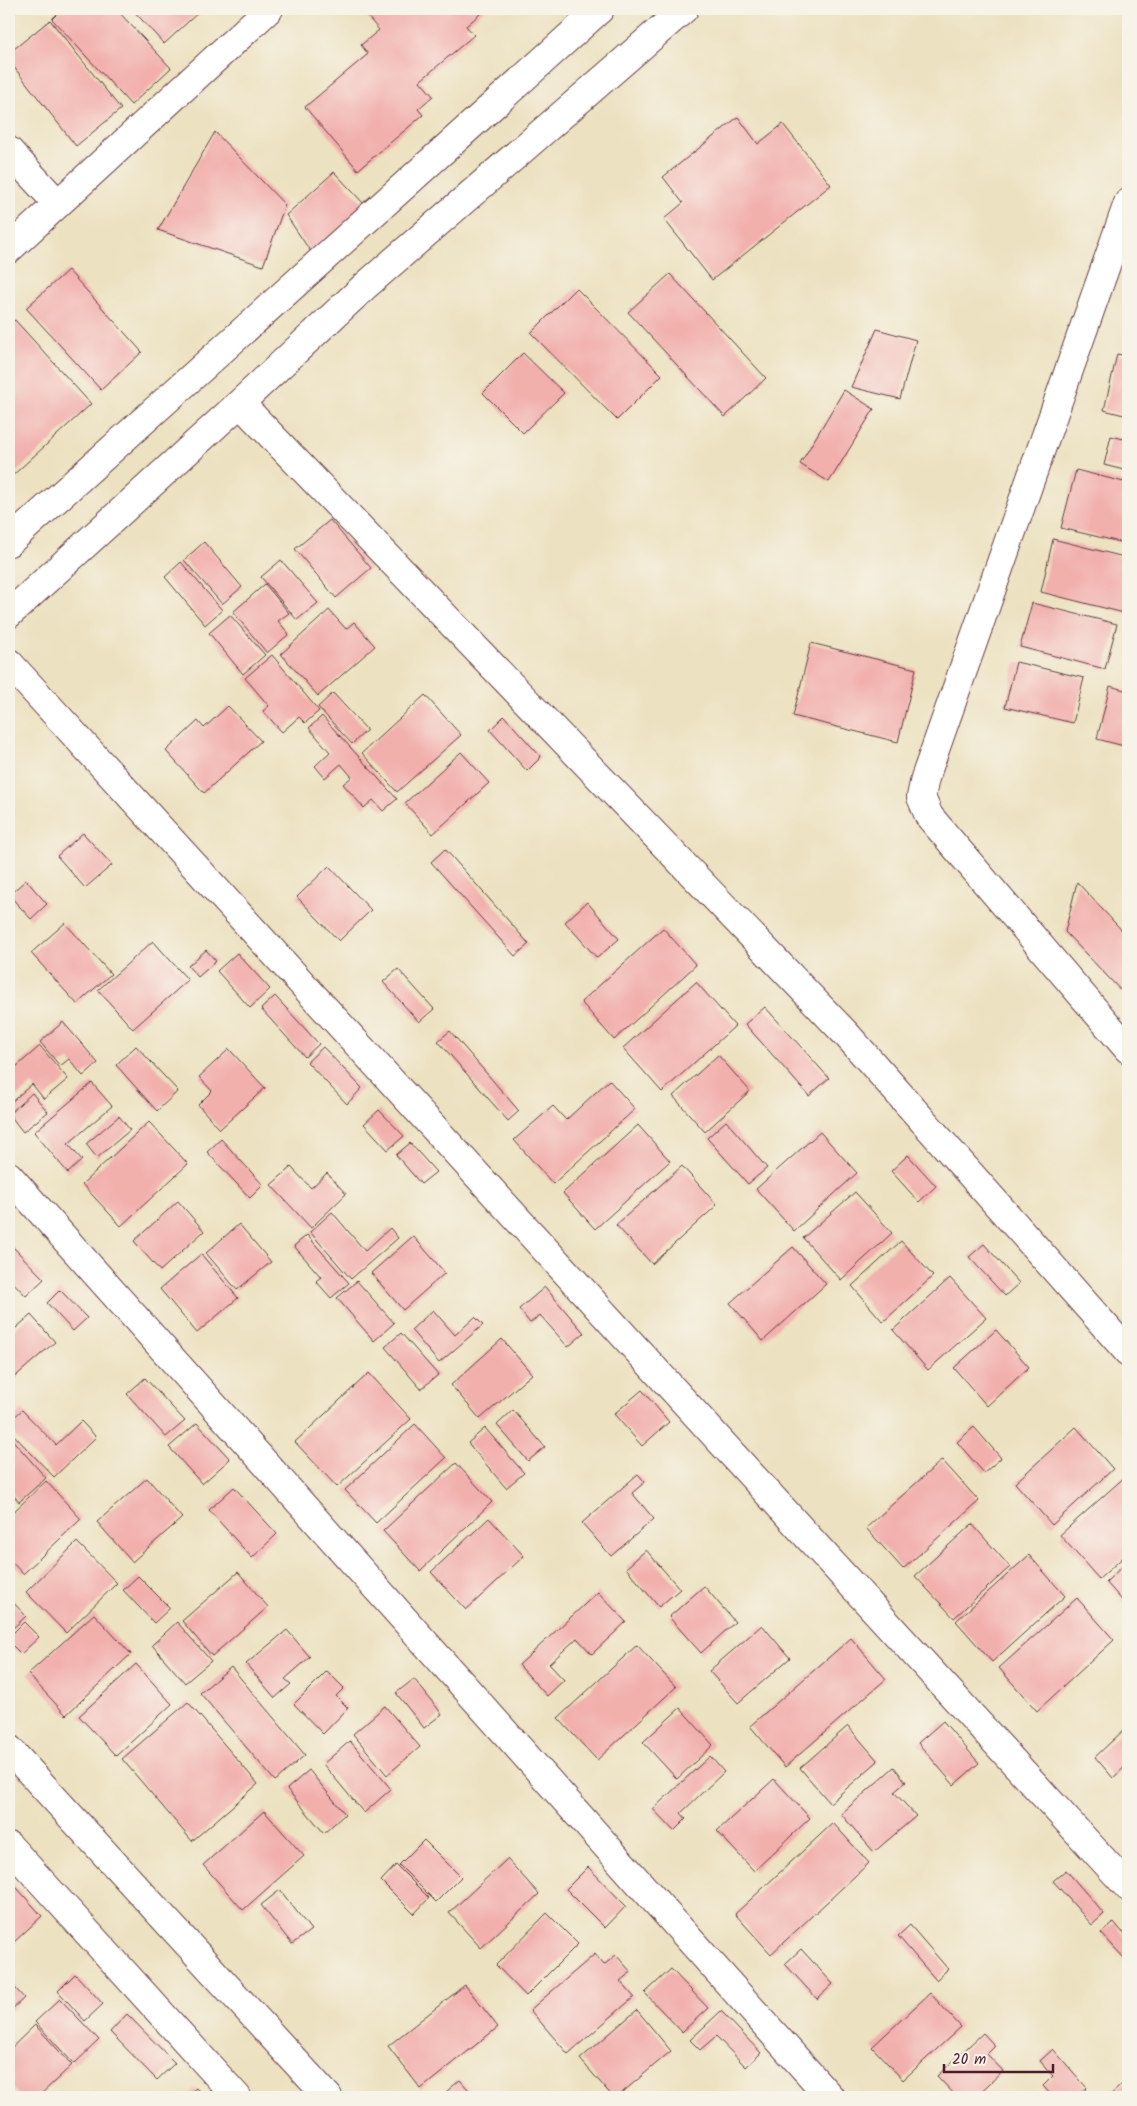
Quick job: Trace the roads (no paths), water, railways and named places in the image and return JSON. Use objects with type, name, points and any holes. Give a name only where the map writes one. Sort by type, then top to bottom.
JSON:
[{"type":"street","points":[[9,249],[269,9]]},
{"type":"street","points":[[9,542],[600,9]]},
{"type":"street","points":[[9,614],[364,287],[684,9]]},
{"type":"street","points":[[9,151],[58,204]]},
{"type":"street","points":[[1128,203],[928,769],[921,798],[929,816],[1128,1049]]},
{"type":"street","points":[[240,403],[847,1035],[1128,1352]]},
{"type":"street","points":[[9,663],[1128,1887]]},
{"type":"street","points":[[9,1176],[830,2097]]},
{"type":"street","points":[[9,1749],[328,2097]]},
{"type":"street","points":[[9,1846],[237,2097]]}]
